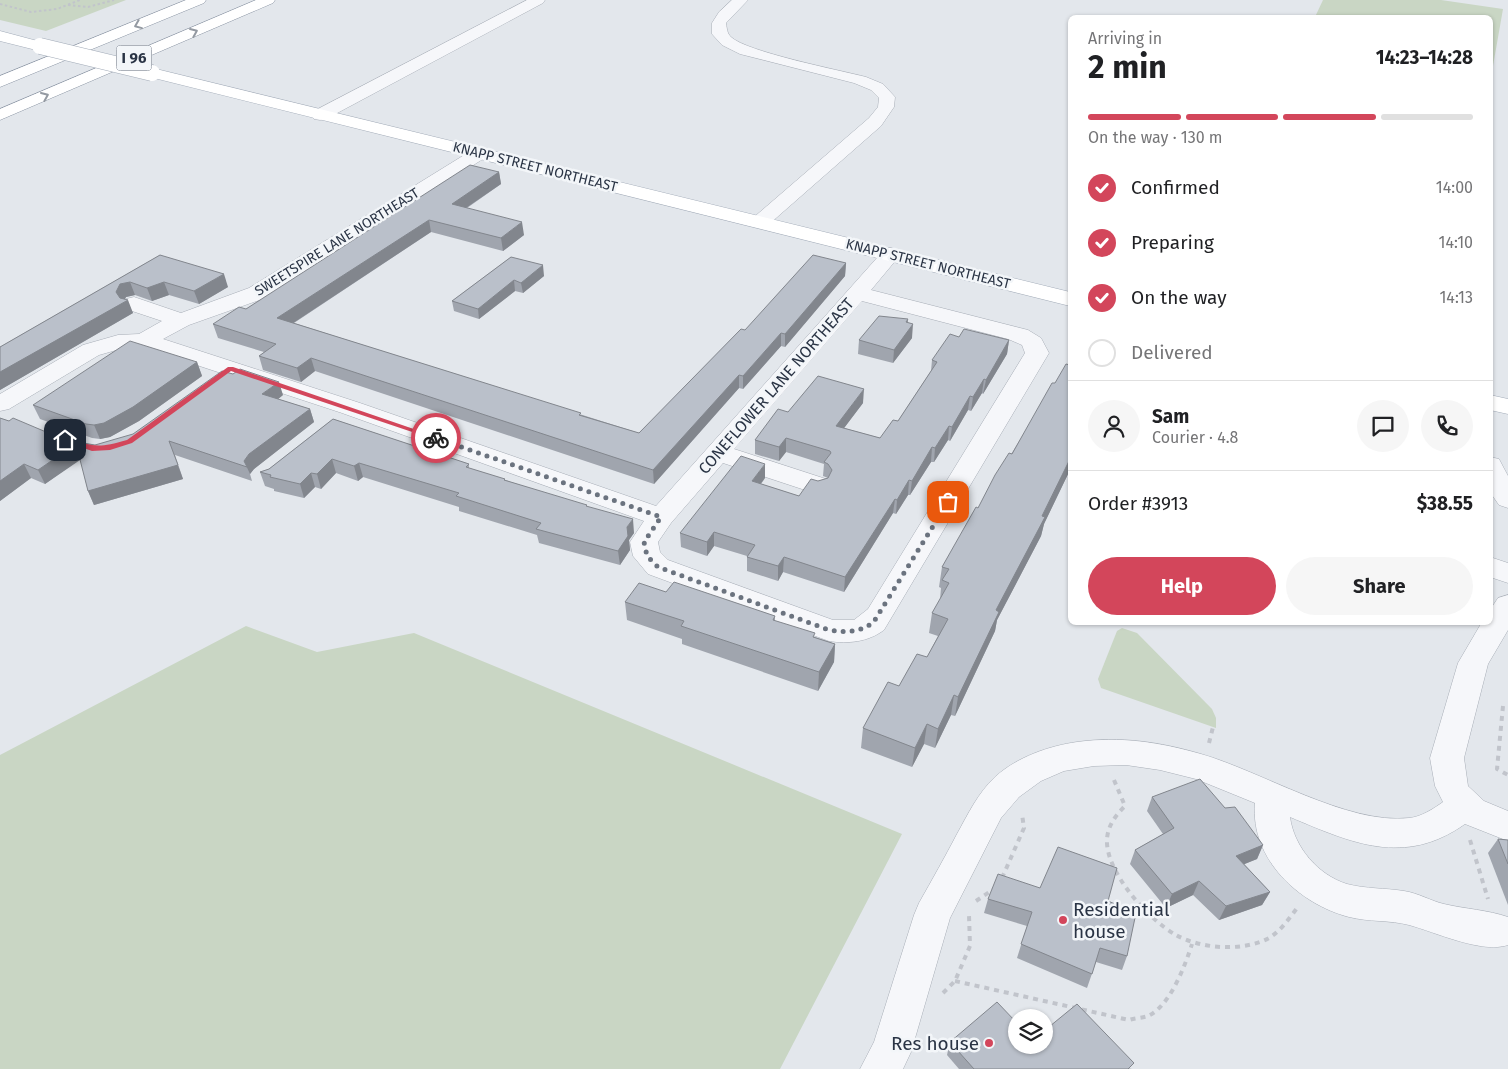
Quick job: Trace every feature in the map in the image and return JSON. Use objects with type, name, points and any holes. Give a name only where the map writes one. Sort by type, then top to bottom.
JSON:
[{"type":"main road","name":"I 96","points":[[0,82],[199,0]]},
{"type":"main road","name":"I 96","points":[[0,116],[268,0]]},
{"type":"main road","name":"KNAPP STREET NORTHEAST","points":[[0,36],[1068,298]]},
{"type":"main road","points":[[1493,403],[1508,407]]},
{"type":"street","points":[[320,115],[538,0]]},
{"type":"street","points":[[740,0],[719,23],[720,34],[727,42],[739,49],[756,54],[860,80],[877,87],[887,97],[886,107],[875,122],[760,222]]},
{"type":"street","name":"SWEETSPIRE LANE NORTHEAST","points":[[0,404],[91,350],[118,342],[144,340],[181,320],[257,293],[480,153]]},
{"type":"street","name":"CONEFLOWER LANE NORTHEAST","points":[[857,293],[1016,334],[1034,342],[1038,350],[873,623],[858,631],[829,630],[658,567],[647,556],[644,542],[661,517],[891,254]]},
{"type":"street","points":[[134,304],[181,320]]},
{"type":"street","points":[[144,340],[351,408],[661,517]]},
{"type":"street","points":[[207,386],[230,369]]},
{"type":"street","points":[[327,426],[351,408]]},
{"type":"street","points":[[718,452],[817,484]]},
{"type":"street","points":[[1493,472],[1508,499]]},
{"type":"street","points":[[1493,569],[1508,573]]},
{"type":"street","points":[[1508,605],[1473,663],[1446,758],[1447,774],[1452,791],[1464,806],[1490,820],[1508,826]]},
{"type":"street","points":[[891,1063],[932,915],[989,808],[1007,787],[1029,771],[1060,758],[1094,753],[1126,752],[1160,757],[1202,767],[1273,796],[1368,830],[1392,834],[1412,833],[1441,822],[1464,806]]},
{"type":"street","points":[[1273,796],[1270,809],[1272,829],[1282,850],[1298,870],[1317,886],[1340,898],[1364,904],[1403,907],[1444,921],[1499,931]]},
{"type":"path","points":[[0,4],[31,12],[57,9],[80,0]]},
{"type":"path","points":[[67,5],[88,7],[114,0]]},
{"type":"path","points":[[1504,706],[1497,769],[1508,775]]},
{"type":"path","points":[[1112,774],[1125,806],[1114,816],[1108,832],[1108,847],[1112,864],[1126,887],[1144,909],[1165,929],[1192,944],[1222,947],[1248,945],[1271,936],[1317,886]]},
{"type":"path","points":[[973,904],[982,895],[995,888],[1002,879],[1024,828],[1024,819],[1020,810]]},
{"type":"path","points":[[1470,840],[1499,931]]},
{"type":"path","points":[[940,996],[955,981],[970,946],[971,931],[968,917],[971,910]]},
{"type":"path","points":[[955,981],[1129,1020],[1150,1015],[1163,1001],[1186,964],[1192,944]]},
{"type":"green space","points":[[0,0],[126,0],[46,31],[0,20]]},
{"type":"green space","points":[[1323,0],[1441,0],[1503,9],[1493,66],[1493,15],[1316,15]]},
{"type":"green space","points":[[246,626],[317,652],[414,633],[902,834],[780,1069],[0,1069],[0,755]]},
{"type":"green space","points":[[1122,628],[1137,633],[1212,709],[1216,718],[1216,728],[1101,688],[1098,679],[1117,631]]},
{"type":"building","points":[[470,165],[499,172],[452,204],[522,222],[501,238],[429,220],[277,318],[581,413],[579,415],[639,433],[741,329],[745,330],[813,255],[846,263],[785,334],[781,333],[743,376],[739,375],[653,470],[311,358],[297,368],[259,356],[276,344],[213,324],[239,307],[246,309]]},
{"type":"building","points":[[160,255],[224,274],[194,291],[164,282],[147,288],[130,282],[120,284],[116,292],[120,298],[128,300],[0,372],[0,347]]},
{"type":"building","points":[[511,257],[543,265],[521,283],[514,280],[478,309],[452,301]]},
{"type":"building","points":[[879,316],[908,319],[906,322],[913,324],[894,350],[859,340]]},
{"type":"building","points":[[964,329],[1009,340],[986,380],[984,379],[973,397],[970,396],[952,427],[949,426],[935,448],[932,447],[912,481],[909,480],[897,500],[895,499],[845,577],[784,557],[778,566],[747,557],[755,545],[714,532],[707,542],[680,533],[741,456],[765,464],[752,481],[799,496],[811,479],[818,481],[828,478],[832,470],[824,462],[831,453],[830,451],[786,438],[779,447],[755,440],[778,409],[788,412],[818,376],[864,389],[836,426],[880,438],[893,420],[898,421],[937,362],[932,360],[950,334],[959,337]]},
{"type":"building","points":[[130,341],[197,362],[133,407],[104,423],[86,424],[33,405]]},
{"type":"building","points":[[1066,364],[1068,364],[1068,463],[1042,516],[1045,517],[996,610],[999,612],[958,697],[954,695],[938,729],[927,724],[915,748],[863,728],[888,682],[899,686],[917,654],[927,657],[948,619],[932,613],[949,583],[942,580],[949,569],[942,567],[976,507],[978,508],[995,475],[1009,453],[1012,454],[1052,383],[1055,383]]},
{"type":"building","points":[[240,369],[279,382],[262,394],[310,409],[249,454],[244,461],[247,467],[169,441],[178,465],[88,491],[76,444],[38,470],[24,464],[0,481],[0,418],[9,421],[13,418],[65,440],[95,445],[133,434],[222,371],[233,374]]},
{"type":"building","points":[[333,419],[469,464],[466,467],[504,480],[633,519],[627,527],[628,536],[618,551],[536,529],[541,523],[456,496],[459,493],[359,463],[354,466],[332,459],[317,474],[311,473],[300,484],[270,477],[271,475],[260,472],[269,469]]},
{"type":"building","points":[[674,582],[775,616],[773,620],[815,633],[813,637],[835,644],[819,672],[681,626],[684,621],[625,602],[639,583],[666,592]]},
{"type":"building","name":"Residential house","points":[[1200,779],[1225,808],[1235,807],[1263,845],[1236,856],[1270,892],[1226,906],[1199,881],[1172,894],[1135,850],[1174,828],[1152,797]]},
{"type":"building","points":[[1498,839],[1508,840],[1508,864]]},
{"type":"building","name":"Residential house","points":[[1058,847],[1117,868],[1108,901],[1136,913],[1127,956],[1100,948],[1092,974],[1021,944],[1032,912],[988,899],[998,874],[1040,888]]},
{"type":"building","name":"Res house","points":[[997,1002],[1008,1014],[1008,1054],[1053,1054],[1053,1024],[1077,1004],[1134,1063],[1128,1069],[974,1069],[950,1042]]},
{"type":"way so far","points":[[436,438],[661,517],[644,542],[647,556],[658,567],[838,632],[858,631],[873,623],[948,502]]},
{"type":"place","name":"Residential house","points":[[1063,920]]},
{"type":"place","name":"Res house","points":[[989,1043]]},
{"type":"route","points":[[65,440],[92,449],[110,448],[129,442],[230,369],[436,438]]}]
